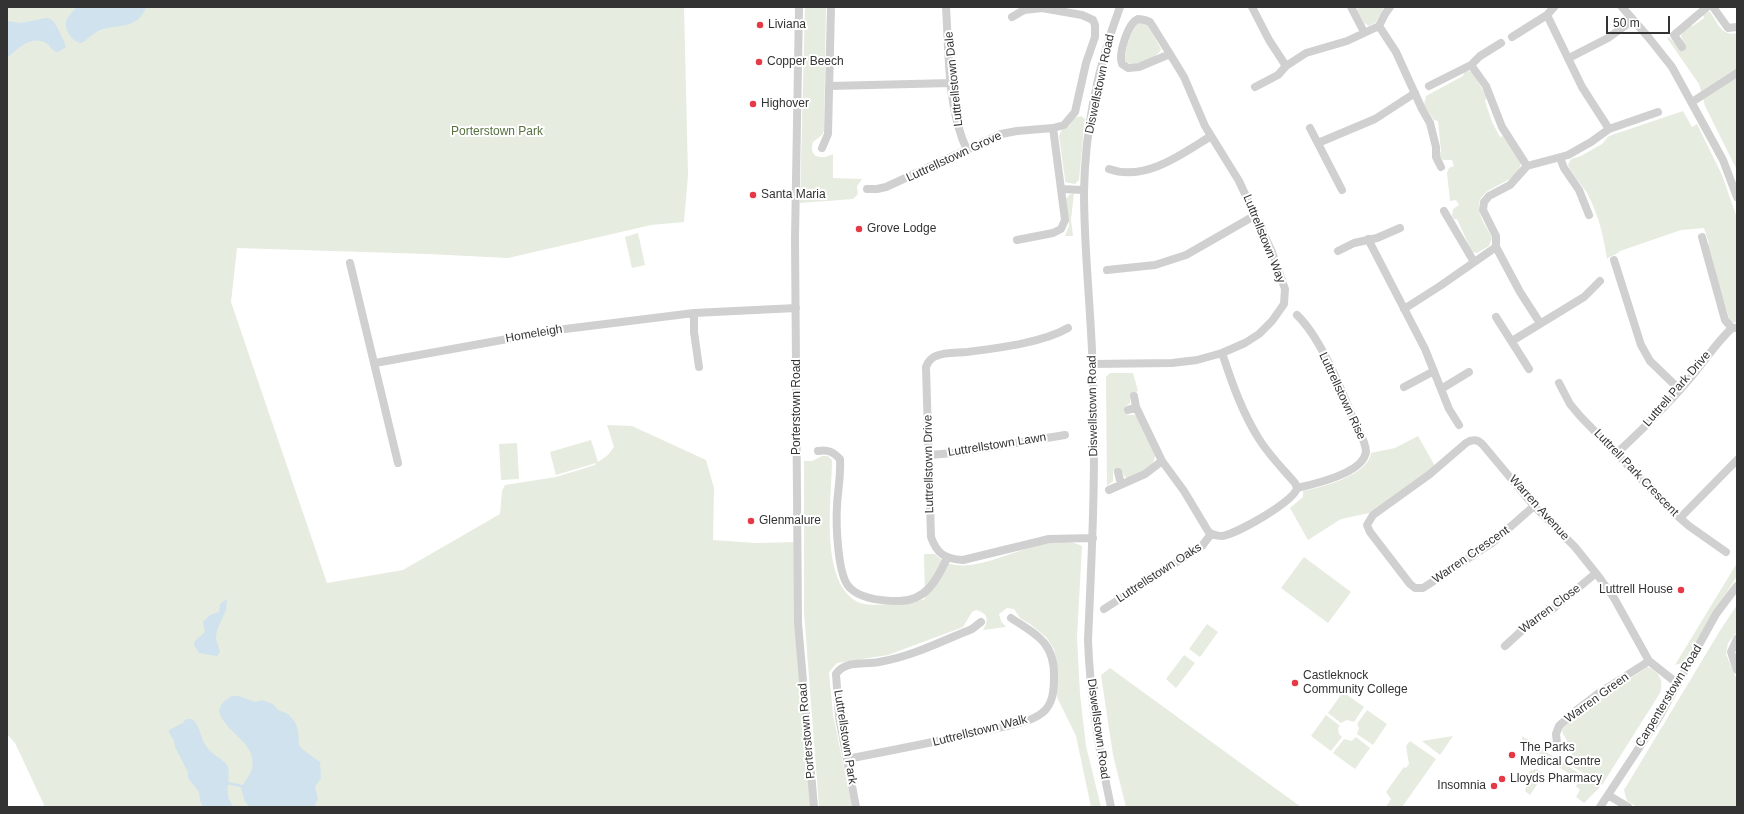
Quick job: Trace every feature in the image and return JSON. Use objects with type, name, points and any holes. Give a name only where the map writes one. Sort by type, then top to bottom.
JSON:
[{"type":"street","name":"Porterstown Road","points":[[799,7],[795,239],[798,623],[814,807]]},
{"type":"street","points":[[822,148],[828,134],[831,7]]},
{"type":"street","name":"Luttrellstown Dale","points":[[946,7],[952,83],[958,129],[967,150]]},
{"type":"street","name":"Diswellstown Road","points":[[1111,807],[1096,732],[1088,640],[1093,538],[1094,415],[1093,364],[1085,238],[1084,190],[1087,145],[1092,109],[1106,48],[1120,7]]},
{"type":"street","points":[[1252,7],[1265,33],[1286,66]]},
{"type":"street","points":[[1351,7],[1364,32]]},
{"type":"street","points":[[1380,26],[1384,14],[1390,7]]},
{"type":"street","points":[[1512,37],[1547,15],[1554,7]]},
{"type":"street","points":[[1622,7],[1672,67],[1723,160],[1737,196]]},
{"type":"street","points":[[1682,47],[1674,35],[1707,7]]},
{"type":"street","points":[[1713,7],[1728,28],[1737,27]]},
{"type":"street","points":[[1012,17],[1024,10],[1042,8],[1082,15],[1093,20],[1095,25],[1095,37],[1087,61],[1075,112],[1068,123],[1053,128],[1065,220],[1061,229],[1017,240]]},
{"type":"street","points":[[1547,15],[1582,87],[1609,129]]},
{"type":"street","name":"Luttrellstown Way","points":[[1093,364],[1172,363],[1197,360],[1222,353],[1245,343],[1259,334],[1276,316],[1284,304],[1284,289],[1281,275],[1272,252],[1236,175],[1211,136],[1184,78],[1170,54],[1154,27],[1145,20],[1135,20],[1130,26],[1121,61],[1125,67],[1133,68],[1158,60],[1170,54]]},
{"type":"street","points":[[1569,58],[1608,38],[1633,20]]},
{"type":"street","points":[[1255,87],[1278,75],[1286,66],[1306,53],[1347,41],[1380,26]]},
{"type":"street","points":[[1380,26],[1396,52],[1432,127],[1436,147],[1436,157],[1441,167]]},
{"type":"street","points":[[1429,86],[1471,65],[1480,56],[1500,43]]},
{"type":"street","points":[[1471,65],[1486,86],[1502,127],[1527,166]]},
{"type":"street","points":[[1692,102],[1737,73]]},
{"type":"street","points":[[829,86],[952,83]]},
{"type":"street","points":[[1318,143],[1375,119],[1416,93]]},
{"type":"street","points":[[1540,323],[1520,292],[1496,247],[1496,236],[1483,210],[1484,202],[1489,196],[1510,185],[1527,166],[1560,158],[1583,147],[1609,129],[1658,112]]},
{"type":"street","name":"Luttrellstown Grove","points":[[867,189],[886,187],[993,137],[1009,132],[1053,128]]},
{"type":"street","points":[[1310,128],[1342,190]]},
{"type":"street","points":[[1109,170],[1120,173],[1149,169],[1174,159],[1211,136]]},
{"type":"street","points":[[1560,158],[1564,168],[1579,190],[1589,215]]},
{"type":"street","points":[[1061,189],[1084,190]]},
{"type":"street","points":[[1444,211],[1474,262]]},
{"type":"street","points":[[1107,270],[1155,265],[1186,255],[1254,216]]},
{"type":"street","points":[[1338,251],[1354,242],[1377,238],[1400,228]]},
{"type":"street","points":[[1702,237],[1725,320],[1734,328]]},
{"type":"street","points":[[1368,239],[1425,349],[1449,409],[1458,425]]},
{"type":"street","points":[[1404,309],[1496,247]]},
{"type":"street","points":[[1614,260],[1630,314],[1643,348],[1658,369],[1680,390]]},
{"type":"street","points":[[350,263],[398,463]]},
{"type":"street","points":[[1512,341],[1584,297],[1600,281]]},
{"type":"street","name":"Homeleigh","points":[[375,363],[557,330],[694,313],[796,308]]},
{"type":"street","points":[[694,313],[694,332],[699,366]]},
{"type":"street","name":"Luttrellstown Rise","points":[[1297,314],[1311,332],[1331,370],[1350,409],[1366,452],[1360,463],[1346,472],[1324,481],[1297,488]]},
{"type":"street","points":[[1496,317],[1529,369]]},
{"type":"street","name":"Luttrellstown Drive","points":[[947,558],[934,547],[931,537],[930,455],[926,366],[931,359],[938,355],[994,348],[1043,338],[1058,334],[1068,328]]},
{"type":"street","name":"Luttrell Park Drive","points":[[1617,453],[1654,418],[1680,390],[1696,371],[1718,340],[1734,328]]},
{"type":"street","points":[[1134,396],[1132,408],[1162,461],[1184,490],[1211,534],[1222,536],[1229,534],[1272,512],[1292,498],[1297,488],[1295,482],[1264,445],[1247,418],[1233,386],[1222,353]]},
{"type":"street","points":[[1404,387],[1434,371]]},
{"type":"street","points":[[1441,389],[1470,372]]},
{"type":"street","name":"Luttrell Park Crescent","points":[[1559,383],[1570,403],[1580,416],[1680,518],[1726,552]]},
{"type":"street","name":"Luttrellstown Lawn","points":[[930,455],[954,454],[1065,435]]},
{"type":"street","name":"Warren Avenue","points":[[1370,519],[1373,515],[1430,474],[1463,445],[1472,440],[1481,442],[1534,506],[1575,547],[1596,573],[1614,598],[1649,661],[1678,684]]},
{"type":"street","points":[[818,451],[825,449],[834,452],[840,459],[841,474],[837,505],[838,551],[842,574],[849,587],[860,595],[879,600],[900,601],[918,598],[930,589],[947,558],[963,560],[1049,539],[1093,538]]},
{"type":"street","points":[[1680,518],[1737,460]]},
{"type":"street","points":[[1109,490],[1145,474],[1162,461]]},
{"type":"street","points":[[1118,472],[1121,484]]},
{"type":"street","name":"Warren Crescent","points":[[1370,519],[1367,525],[1370,532],[1410,584],[1416,588],[1423,588],[1492,543],[1534,506]]},
{"type":"street","name":"Luttrellstown Oaks","points":[[1104,609],[1202,546],[1211,534]]},
{"type":"street","name":"Warren Close","points":[[1505,646],[1530,623],[1554,608],[1596,573]]},
{"type":"street","name":"Carpenterstown Road","points":[[1600,807],[1658,719],[1716,614],[1737,586]]},
{"type":"street","name":"Luttrellstown Walk","points":[[847,759],[938,742],[1006,726],[1034,718],[1042,714],[1051,703],[1053,694],[1054,668],[1052,654],[1043,640],[1034,632],[1011,618]]},
{"type":"street","name":"Luttrellstown Park","points":[[856,807],[839,717],[836,674],[840,668],[845,665],[878,662],[903,656],[972,629],[981,622]]},
{"type":"street","points":[[1737,639],[1731,652],[1737,670]]},
{"type":"street","name":"Warren Green","points":[[1557,743],[1556,734],[1559,726],[1573,713],[1649,661]]},
{"type":"street","points":[[1608,795],[1628,807]]},
{"type":"green space","name":"Porterstown Park","points":[[7,7],[684,7],[688,175],[684,222],[651,225],[508,258],[237,248],[231,302],[327,583],[403,570],[500,514],[502,491],[505,485],[556,477],[595,465],[596,463],[556,475],[550,452],[591,440],[598,462],[608,455],[614,447],[607,425],[632,426],[706,460],[714,488],[713,540],[756,543],[798,542],[798,623],[814,807],[45,807],[15,743],[7,734]]},
{"type":"green space","points":[[805,7],[826,7],[824,131],[822,135],[813,142],[812,151],[817,156],[821,157],[833,154],[833,178],[862,179],[857,186],[858,194],[853,199],[800,203]]},
{"type":"green space","points":[[1358,7],[1384,7],[1376,22],[1369,26],[1364,23],[1357,10]]},
{"type":"green space","points":[[1709,11],[1723,30],[1731,34],[1737,33],[1737,170],[1705,106],[1699,84],[1667,38],[1669,37],[1680,49],[1685,45],[1681,36],[1682,32],[1690,25],[1693,26],[1704,18],[1703,15]]},
{"type":"green space","points":[[1139,22],[1147,24],[1161,49],[1159,53],[1146,61],[1140,63],[1126,62],[1125,53],[1128,41]]},
{"type":"green space","points":[[1467,71],[1472,72],[1487,97],[1485,101],[1492,122],[1500,137],[1503,136],[1521,163],[1518,171],[1512,177],[1490,190],[1480,201],[1479,209],[1481,216],[1492,238],[1489,246],[1477,253],[1472,252],[1457,219],[1454,219],[1452,216],[1453,209],[1459,205],[1456,200],[1450,201],[1447,173],[1449,168],[1454,166],[1452,160],[1444,160],[1440,158],[1439,154],[1441,151],[1438,121],[1434,120],[1424,105],[1426,96],[1463,76]]},
{"type":"green space","points":[[1683,111],[1692,127],[1697,124],[1722,175],[1737,218],[1737,323],[1732,322],[1729,318],[1707,245],[1709,243],[1704,228],[1681,230],[1620,251],[1607,259],[1598,217],[1587,193],[1568,165],[1571,159],[1581,156],[1602,144],[1609,136]]},
{"type":"green space","points":[[1081,116],[1085,119],[1079,180],[1075,184],[1065,182],[1059,136],[1062,129],[1069,126],[1074,118]]},
{"type":"green space","points":[[1074,193],[1071,220],[1073,236],[1065,236],[1069,226],[1066,199],[1069,195]]},
{"type":"green space","points":[[638,233],[645,265],[632,268],[625,237]]},
{"type":"green space","points":[[1110,373],[1133,373],[1138,391],[1130,395],[1130,403],[1124,408],[1127,415],[1135,415],[1137,417],[1155,454],[1155,459],[1146,469],[1127,478],[1121,470],[1113,471],[1113,481],[1107,486],[1106,377]]},
{"type":"green space","points":[[1418,436],[1435,466],[1369,513],[1341,519],[1308,540],[1290,508],[1303,497],[1303,491],[1321,487],[1343,479],[1362,468],[1368,461],[1371,453],[1395,448]]},
{"type":"green space","points":[[517,443],[519,479],[501,480],[499,444]]},
{"type":"green space","points":[[822,456],[828,456],[832,460],[830,536],[832,556],[837,575],[844,590],[859,603],[881,605],[912,602],[925,599],[924,554],[935,554],[949,563],[966,565],[985,562],[1046,544],[1065,542],[1082,546],[1077,637],[1080,694],[1086,746],[1101,807],[1091,807],[1076,736],[1057,697],[1057,663],[1054,649],[1046,637],[1020,618],[1014,609],[1007,608],[999,614],[1001,621],[1006,627],[983,630],[987,620],[986,615],[976,610],[972,612],[963,627],[888,655],[837,663],[829,672],[833,714],[852,807],[819,807],[804,612],[804,461],[812,461]]},
{"type":"green space","points":[[1304,557],[1351,592],[1328,623],[1281,588]]},
{"type":"green space","points":[[1737,563],[1737,576],[1683,663],[1675,665]]},
{"type":"green space","points":[[1737,605],[1737,632],[1728,643],[1726,654],[1737,680],[1737,807],[1637,807],[1627,801],[1624,790]]},
{"type":"green space","points":[[1207,624],[1218,632],[1200,657],[1189,649]]},
{"type":"green space","points":[[1184,655],[1195,663],[1176,688],[1166,679]]},
{"type":"green space","points":[[1647,667],[1655,671],[1660,677],[1660,693],[1602,785],[1572,766],[1571,750],[1562,729],[1579,713]]},
{"type":"green space","points":[[1110,668],[1301,807],[1126,807],[1113,755],[1101,675]]},
{"type":"green space","points":[[1343,692],[1364,707],[1354,722],[1347,720],[1341,723],[1328,713]]},
{"type":"green space","points":[[1367,710],[1387,724],[1373,745],[1357,734],[1359,728],[1357,724]]},
{"type":"green space","points":[[1326,715],[1340,726],[1338,728],[1339,734],[1342,737],[1331,751],[1311,736]]},
{"type":"green space","points":[[1453,736],[1440,755],[1422,741]]},
{"type":"green space","points":[[1522,736],[1600,787],[1584,803],[1576,797],[1580,790],[1576,786],[1580,781],[1553,763],[1549,767],[1539,761],[1542,756],[1534,750],[1531,754],[1524,748]]},
{"type":"green space","points":[[1356,737],[1370,748],[1355,769],[1333,753],[1344,739],[1352,741]]},
{"type":"green space","points":[[1410,741],[1436,759],[1402,807],[1386,807],[1391,799],[1386,792],[1404,767],[1406,768],[1409,764],[1406,746]]},
{"type":"green space","points":[[1536,769],[1544,774],[1530,795],[1525,791],[1527,777],[1530,771]]},
{"type":"water","points":[[77,7],[146,7],[138,19],[132,23],[100,30],[82,43],[73,39],[66,28],[66,21],[68,17]]},
{"type":"water","points":[[46,18],[51,19],[60,33],[66,47],[58,52],[54,51],[46,43],[35,41],[20,47],[7,58],[7,21],[21,23]]},
{"type":"water","points":[[227,599],[226,610],[217,630],[216,639],[220,652],[217,656],[199,653],[194,645],[195,641],[205,632],[203,622],[210,615],[219,612],[220,604]]},
{"type":"water","points":[[232,696],[239,696],[255,702],[262,700],[273,704],[278,710],[288,714],[295,722],[298,730],[299,745],[302,749],[320,762],[321,778],[315,787],[318,799],[314,807],[250,807],[245,802],[241,788],[252,769],[253,760],[246,745],[222,719],[219,711],[224,702]]},
{"type":"water","points":[[186,719],[192,719],[195,722],[206,746],[227,765],[229,774],[228,796],[234,807],[203,807],[200,801],[199,792],[188,778],[188,772],[175,747],[174,740],[169,733],[169,730],[183,723]]},
{"type":"waterway","points":[[227,783],[242,786]]},
{"type":"place","name":"Liviana","points":[[760,25]]},
{"type":"place","name":"Copper Beech","points":[[759,62]]},
{"type":"place","name":"Highover","points":[[753,104]]},
{"type":"place","name":"Santa Maria","points":[[753,195]]},
{"type":"place","name":"Grove Lodge","points":[[859,229]]},
{"type":"place","name":"Glenmalure","points":[[751,521]]},
{"type":"place","name":"Luttrell House","points":[[1681,590]]},
{"type":"place","name":"Castleknock Community College","points":[[1295,683]]},
{"type":"place","name":"The Parks Medical Centre","points":[[1512,755]]},
{"type":"place","name":"Lloyds Pharmacy","points":[[1502,779]]},
{"type":"place","name":"Insomnia","points":[[1494,786]]}]
